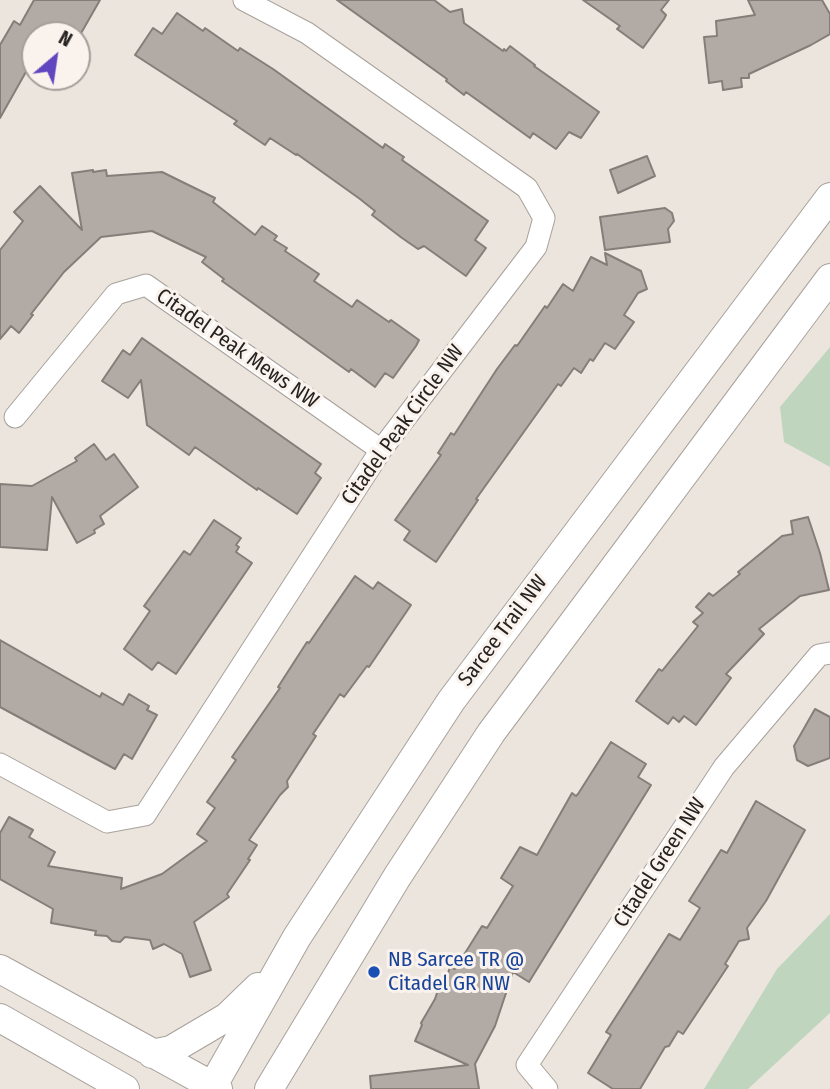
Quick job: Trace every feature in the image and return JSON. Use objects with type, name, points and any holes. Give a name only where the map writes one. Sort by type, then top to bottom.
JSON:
[{"type":"main road","name":"Sarcee Trail NW","points":[[214,1088],[281,964],[345,860],[451,701],[830,197]]},
{"type":"main road","points":[[269,1089],[397,877],[491,733],[830,278]]},
{"type":"main road","points":[[152,1054],[171,1050],[227,1017],[281,964]]},
{"type":"main road","points":[[0,969],[214,1088]]},
{"type":"main road","points":[[0,1018],[125,1089]]},
{"type":"street","name":"Citadel Peak Circle NW","points":[[0,764],[107,822],[145,815],[381,450],[536,247],[544,218],[527,188],[307,33],[244,0]]},
{"type":"street","name":"Citadel Peak Mews NW","points":[[15,417],[116,294],[146,285],[381,450]]},
{"type":"street","name":"Citadel Green NW","points":[[547,1089],[527,1065],[724,767],[819,654],[830,653]]},
{"type":"green space","points":[[830,347],[830,467],[784,442],[780,407]]},
{"type":"green space","points":[[830,914],[830,1013],[748,1089],[704,1089],[777,969]]},
{"type":"building","points":[[34,0],[100,0],[88,21],[22,21]]},
{"type":"building","points":[[337,0],[434,0],[450,12],[462,9],[464,23],[503,51],[510,46],[599,112],[581,138],[569,132],[556,149],[533,133],[530,138],[466,92],[464,95],[446,81],[447,79]]},
{"type":"building","points":[[583,0],[669,0],[661,10],[666,15],[664,19],[643,48],[617,29],[620,26]]},
{"type":"building","points":[[748,0],[822,0],[830,14],[830,34],[749,74],[749,78],[741,78],[742,87],[723,90],[722,81],[709,83],[704,37],[717,36],[716,21],[755,15]]},
{"type":"building","points":[[177,13],[203,31],[205,28],[238,51],[240,48],[273,69],[383,148],[385,144],[404,157],[402,160],[488,221],[475,240],[486,248],[466,276],[424,246],[418,249],[402,238],[372,215],[375,211],[360,199],[297,154],[270,138],[265,145],[234,124],[237,121],[135,55],[153,28],[162,34]]},
{"type":"building","points":[[14,21],[20,25],[21,81],[0,118],[0,45]]},
{"type":"building","points":[[647,156],[655,176],[618,193],[610,170]]},
{"type":"building","points":[[106,170],[107,176],[162,172],[215,198],[213,202],[255,235],[262,226],[277,236],[274,240],[287,248],[285,251],[319,274],[314,281],[352,307],[357,300],[389,322],[391,320],[419,340],[416,346],[393,378],[385,373],[375,387],[351,369],[349,372],[222,281],[224,279],[202,262],[206,257],[152,231],[101,237],[64,272],[19,333],[11,326],[0,339],[0,250],[23,221],[14,212],[40,186],[82,230],[72,173]]},
{"type":"building","points":[[665,208],[672,213],[674,221],[668,229],[670,242],[605,250],[600,217]]},
{"type":"building","points":[[605,253],[641,271],[647,289],[638,293],[624,315],[634,322],[615,349],[605,343],[581,373],[574,368],[561,386],[558,384],[476,499],[478,500],[436,562],[404,540],[410,531],[395,520],[441,455],[438,453],[451,433],[454,435],[497,369],[545,306],[547,308],[563,284],[573,291],[591,257],[607,265]]},
{"type":"building","points":[[142,338],[321,464],[315,473],[321,478],[297,514],[195,447],[189,455],[147,425],[141,380],[128,398],[102,381],[123,350],[130,355]]},
{"type":"building","points":[[94,444],[106,460],[114,454],[138,487],[100,516],[104,524],[94,530],[95,533],[77,543],[52,497],[47,550],[0,547],[0,484],[32,486],[77,461],[75,458]]},
{"type":"building","points":[[808,517],[829,590],[800,596],[759,629],[764,634],[726,674],[731,678],[696,725],[684,716],[679,722],[673,717],[668,724],[636,701],[659,669],[662,671],[698,626],[693,622],[703,613],[696,607],[709,593],[713,596],[782,536],[793,534],[791,521]]},
{"type":"building","points":[[214,520],[241,538],[236,545],[239,547],[236,552],[252,563],[176,674],[158,662],[152,670],[124,649],[150,611],[144,606],[184,551],[190,555]]},
{"type":"building","points":[[355,576],[373,589],[378,582],[411,605],[369,667],[367,666],[344,697],[340,694],[313,734],[316,736],[287,781],[288,787],[249,840],[257,845],[227,894],[229,897],[194,922],[211,970],[190,977],[182,954],[164,944],[153,949],[150,940],[125,937],[120,942],[112,941],[107,936],[95,935],[96,931],[51,923],[53,909],[0,879],[0,833],[9,817],[33,830],[29,837],[55,852],[48,866],[122,878],[121,889],[162,874],[207,841],[197,834],[215,808],[207,802],[236,760],[232,757],[280,688],[278,687],[307,642],[309,643]]},
{"type":"building","points":[[0,640],[100,697],[102,693],[123,705],[129,694],[149,706],[147,710],[157,715],[132,759],[124,754],[115,769],[0,707]]},
{"type":"building","points":[[815,709],[830,717],[830,758],[808,766],[797,760],[794,746]]},
{"type":"building","points":[[611,742],[646,764],[638,777],[651,785],[529,982],[513,972],[495,1026],[475,1064],[479,1089],[371,1089],[370,1076],[468,1065],[415,1041],[421,1023],[435,999],[443,975],[447,976],[450,967],[455,969],[482,926],[487,928],[513,886],[501,878],[520,847],[537,855],[572,793],[576,796],[578,794]]},
{"type":"building","points":[[756,801],[805,830],[766,901],[747,928],[749,939],[739,941],[725,964],[728,966],[683,1034],[678,1031],[669,1046],[665,1047],[640,1089],[613,1089],[588,1073],[611,1035],[606,1032],[669,934],[680,940],[700,908],[689,901],[721,850],[727,853]]},
{"type":"place","name":"NB Sarcee TR @ Citadel GR NW","points":[[374,972]]}]
